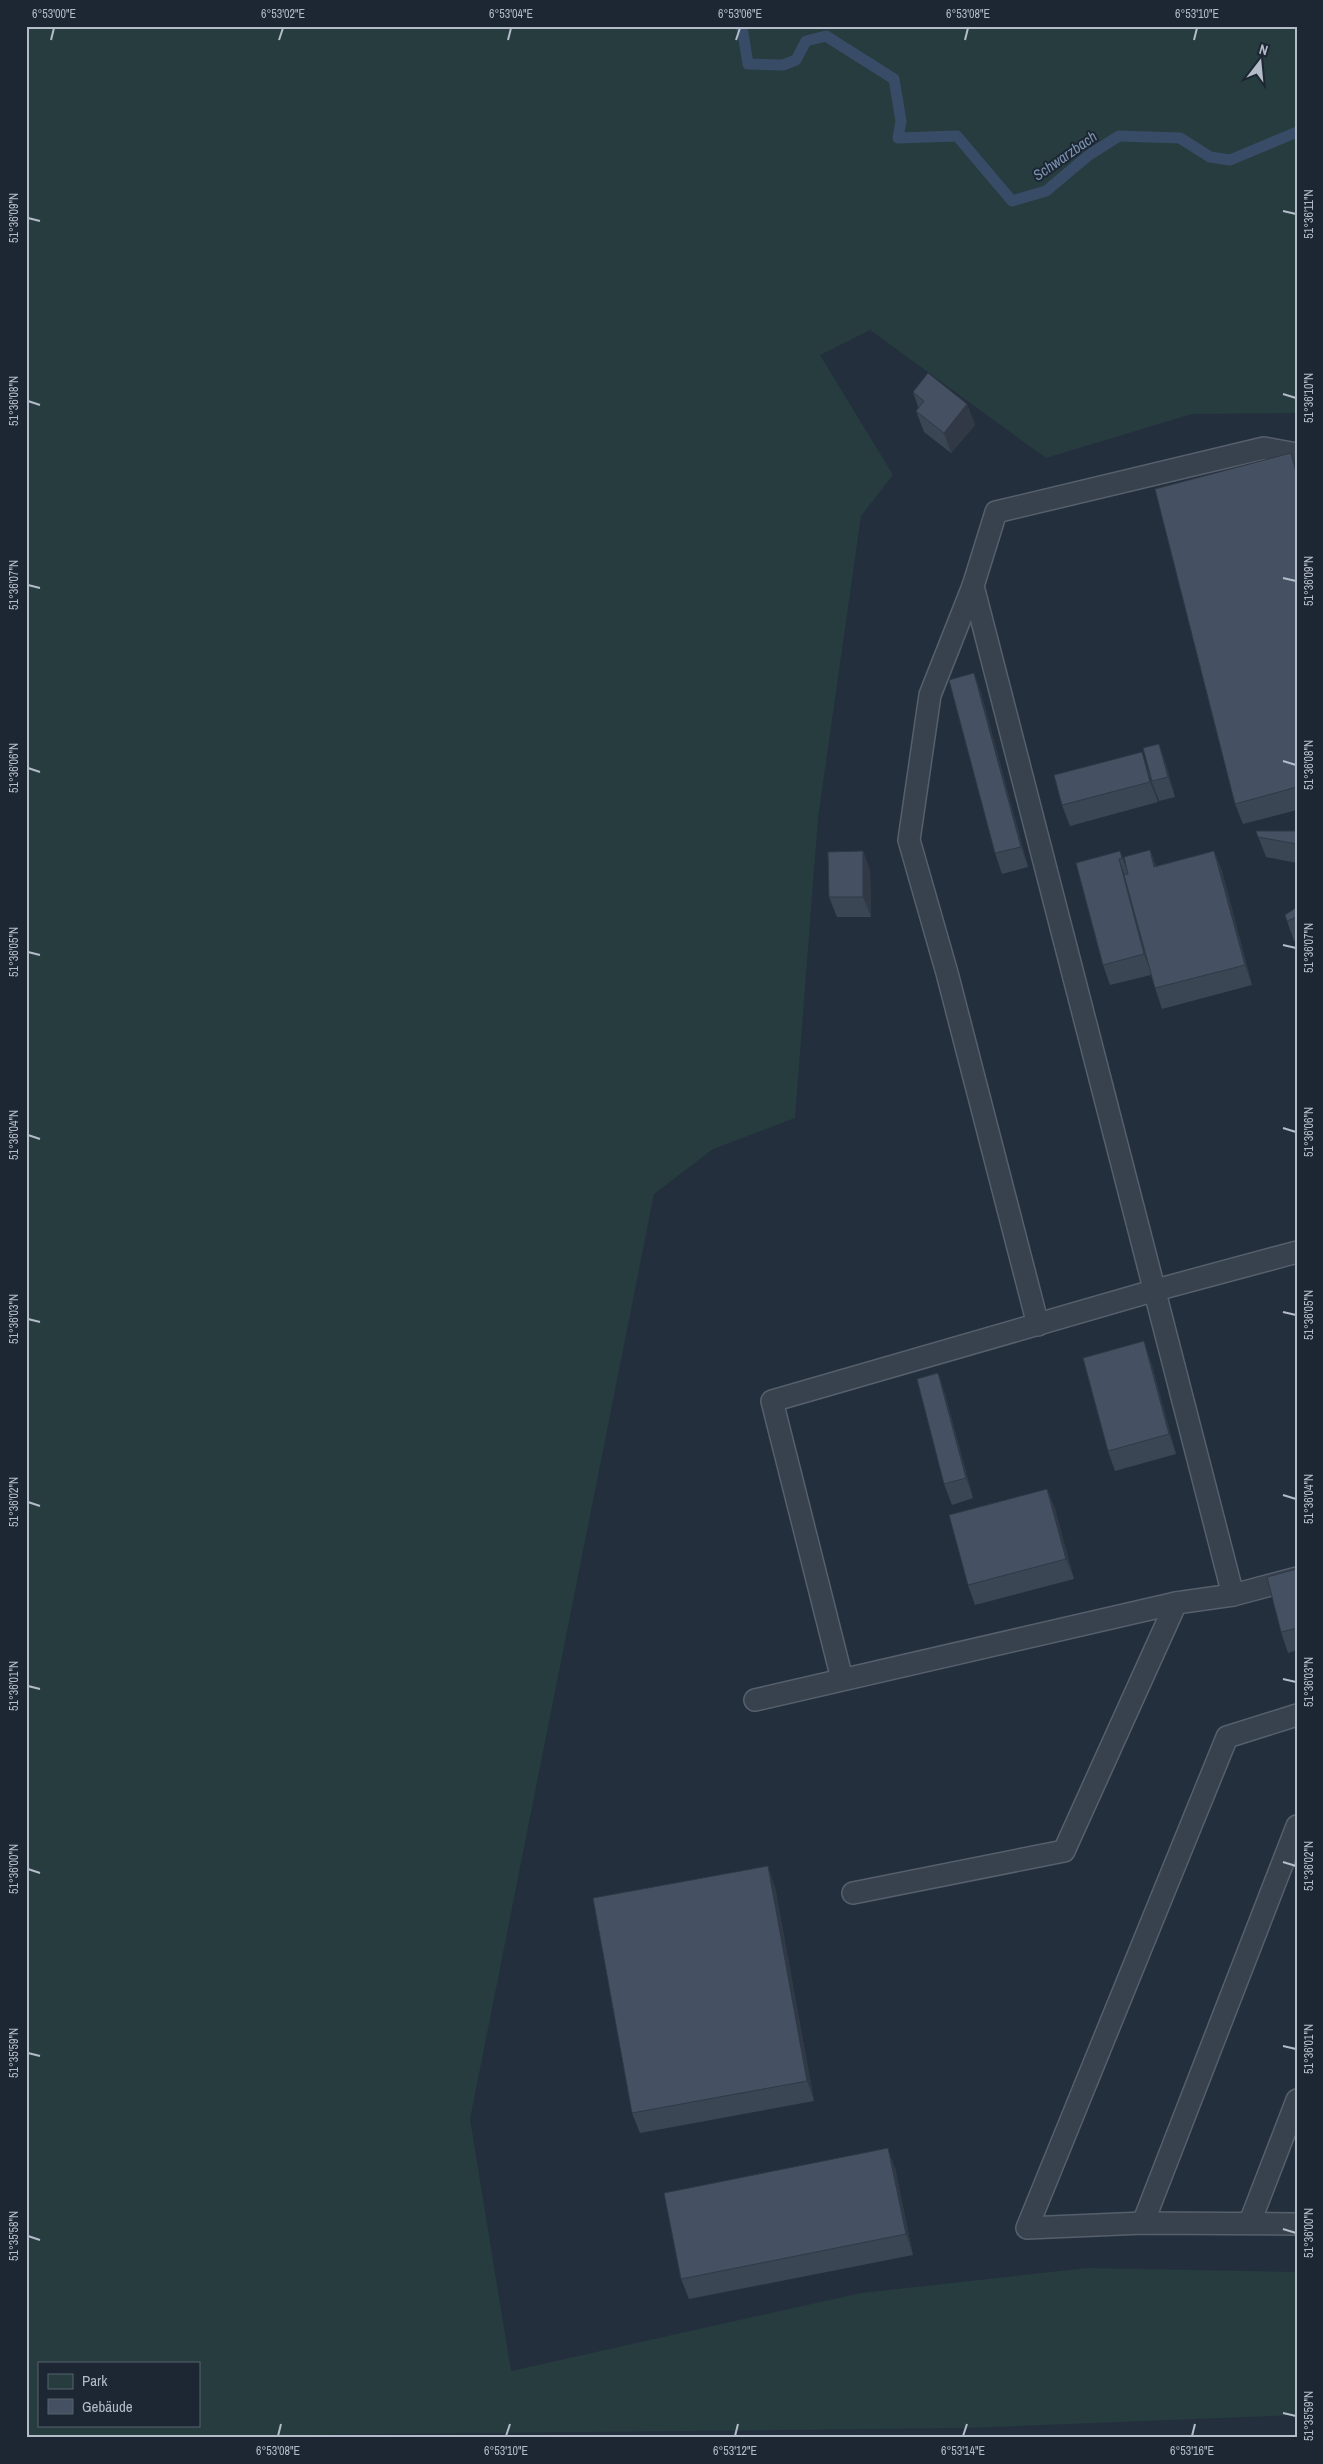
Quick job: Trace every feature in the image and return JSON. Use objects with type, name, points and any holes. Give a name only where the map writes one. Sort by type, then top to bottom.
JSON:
[{"type":"lane","points":[[1038,1325],[947,974],[909,840],[930,694],[973,586],[996,512],[1264,448],[1297,454]]},
{"type":"lane","points":[[973,586],[1156,1290],[1233,1595]]},
{"type":"lane","points":[[842,1679],[772,1402],[1156,1290],[1297,1252]]},
{"type":"lane","points":[[755,1700],[1176,1603],[1233,1595],[1297,1578]]},
{"type":"lane","points":[[853,1893],[1064,1850],[1176,1603]]},
{"type":"lane","points":[[1297,1715],[1227,1737],[1027,2228],[1143,2223],[1250,2222],[1297,2224]]},
{"type":"lane","points":[[1143,2223],[1297,1826]]},
{"type":"lane","points":[[1250,2222],[1297,2100]]},
{"type":"green space","points":[[26,26],[1297,26],[1297,413],[1192,414],[1046,458],[870,330],[820,355],[893,475],[861,516],[818,818],[795,1118],[713,1149],[654,1194],[470,2119],[511,2371],[861,2293],[1087,2268],[1297,2272],[1297,2415],[966,2428],[26,2438]]},
{"type":"building","points":[[928,373],[967,404],[944,433],[916,411],[924,401],[913,392]]},
{"type":"building","points":[[1291,453],[1297,476],[1297,787],[1235,804],[1155,489]]},
{"type":"building","points":[[974,673],[1021,847],[995,853],[949,680]]},
{"type":"building","points":[[1159,744],[1168,777],[1152,781],[1143,748]]},
{"type":"building","points":[[1142,752],[1150,782],[1062,805],[1054,775]]},
{"type":"building","points":[[1256,831],[1297,831],[1297,844],[1258,837]]},
{"type":"building","points":[[1150,850],[1154,867],[1214,851],[1245,965],[1155,988],[1124,875],[1128,874],[1124,857]]},
{"type":"building","points":[[863,851],[863,897],[829,897],[828,852]]},
{"type":"building","points":[[1120,851],[1122,858],[1119,859],[1144,954],[1103,965],[1076,863]]},
{"type":"building","points":[[1297,907],[1297,917],[1287,921],[1285,915]]},
{"type":"building","points":[[1144,1341],[1169,1434],[1108,1451],[1083,1358]]},
{"type":"building","points":[[938,1373],[966,1478],[944,1484],[917,1379]]},
{"type":"building","points":[[1047,1489],[1066,1559],[968,1585],[949,1515]]},
{"type":"building","points":[[1297,1569],[1297,1628],[1281,1632],[1267,1577]]},
{"type":"building","points":[[768,1866],[807,2081],[632,2113],[593,1898]]},
{"type":"building","points":[[888,2148],[906,2234],[681,2279],[664,2193]]},
{"type":"waterway","name":"Schwarzbach","points":[[740,26],[742,27],[748,64],[783,65],[796,60],[806,41],[826,36],[894,79],[901,121],[898,138],[957,136],[1012,201],[1046,191],[1089,155],[1119,136],[1180,138],[1210,157],[1230,160],[1297,132]]}]
